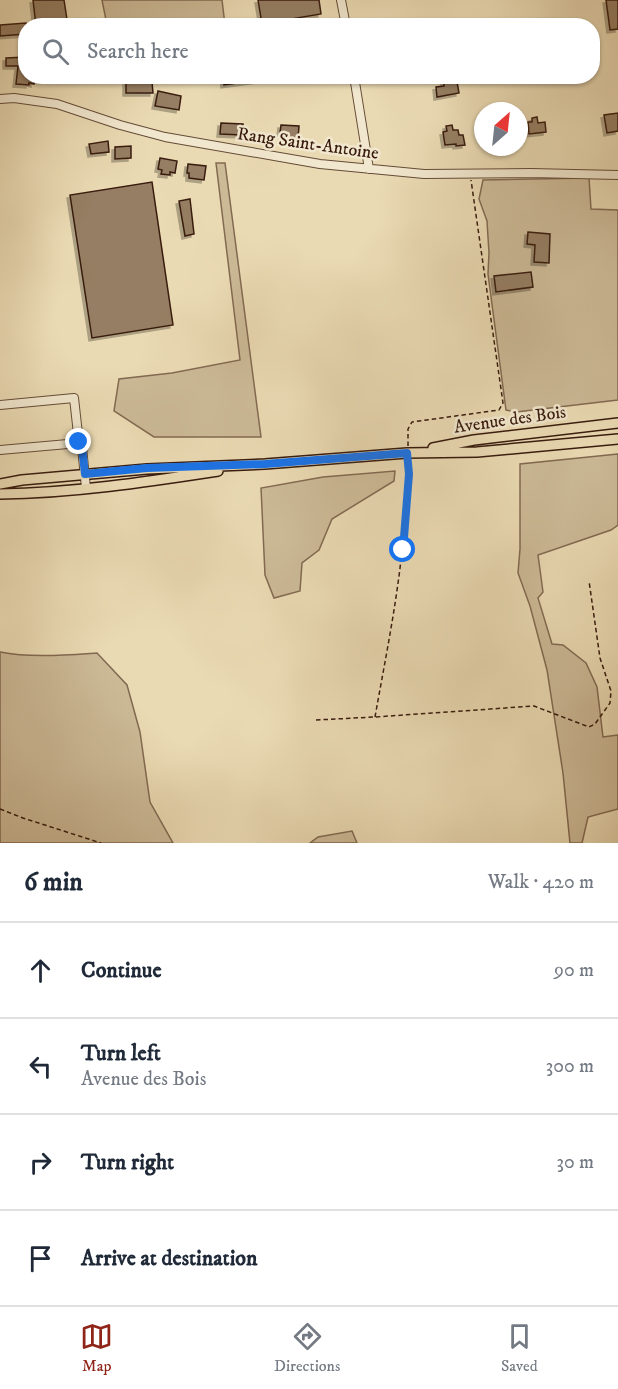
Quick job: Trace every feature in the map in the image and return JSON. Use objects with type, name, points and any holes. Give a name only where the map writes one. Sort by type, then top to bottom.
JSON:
[{"type":"main road","name":"Avenue des Bois","points":[[407,453],[474,440],[618,423]]},
{"type":"main road","name":"Avenue des Bois","points":[[0,484],[147,468],[265,464],[407,453],[477,452],[618,440]]},
{"type":"main road","name":"Avenue des Bois","points":[[0,494],[22,494],[148,481],[265,464]]},
{"type":"street","points":[[341,0],[344,18]]},
{"type":"street","points":[[355,84],[369,169]]},
{"type":"street","name":"Rang Saint-Antoine","points":[[0,99],[14,98],[57,104],[165,137],[320,164],[424,174],[618,175]]},
{"type":"street","points":[[0,405],[74,398],[86,488]]},
{"type":"street","points":[[0,450],[79,442]]},
{"type":"path","points":[[375,717],[403,550],[409,474],[408,429],[412,422],[499,410],[502,403],[470,174]]},
{"type":"path","points":[[316,720],[534,706],[589,727],[595,724],[610,703],[611,691],[600,658],[589,581]]},
{"type":"path","points":[[0,809],[100,843]]},
{"type":"shaded area","points":[[102,0],[222,0],[224,18],[106,18]]},
{"type":"shaded area","points":[[216,163],[225,163],[261,437],[154,437],[114,411],[119,379],[172,373],[240,360]]},
{"type":"shaded area","points":[[589,178],[591,209],[618,210],[618,400],[516,412],[506,410],[488,274],[487,221],[479,199],[483,180]]},
{"type":"shaded area","points":[[618,454],[618,525],[611,530],[538,555],[543,592],[538,598],[552,644],[563,645],[586,663],[597,687],[603,737],[618,735],[618,809],[588,817],[582,843],[570,843],[563,773],[547,670],[530,606],[518,573],[520,464]]},
{"type":"shaded area","points":[[395,471],[394,481],[332,519],[319,550],[302,563],[300,591],[274,598],[265,575],[261,488],[323,477]]},
{"type":"shaded area","points":[[0,652],[36,655],[97,653],[127,685],[140,732],[150,802],[173,843],[0,843]]},
{"type":"shaded area","points":[[352,831],[357,843],[310,843],[318,837]]},
{"type":"building","points":[[33,0],[64,0],[67,18],[35,18]]},
{"type":"building","points":[[258,0],[319,0],[321,14],[297,18],[261,18]]},
{"type":"building","points":[[606,0],[618,0],[618,29],[610,30]]},
{"type":"building","points":[[18,24],[18,35],[0,36],[0,25]]},
{"type":"building","points":[[18,57],[18,66],[6,66],[6,58]]},
{"type":"building","points":[[18,66],[18,84],[29,85],[16,84]]},
{"type":"building","points":[[126,84],[152,84],[153,93],[126,93]]},
{"type":"building","points":[[444,84],[457,84],[459,93],[437,97],[436,87],[444,86]]},
{"type":"building","points":[[158,91],[181,96],[179,110],[155,106]]},
{"type":"building","points":[[618,113],[618,131],[607,133],[604,115]]},
{"type":"building","points":[[537,117],[538,123],[545,122],[546,132],[529,134],[528,122],[532,122],[532,118]]},
{"type":"building","points":[[221,123],[243,124],[242,135],[220,134]]},
{"type":"building","points":[[281,125],[299,126],[298,139],[287,139],[287,134],[280,133]]},
{"type":"building","points":[[452,125],[453,130],[458,130],[459,135],[463,135],[465,145],[445,145],[443,132],[447,131],[446,126]]},
{"type":"building","points":[[108,141],[109,152],[91,154],[89,144]]},
{"type":"building","points":[[131,146],[131,158],[115,159],[115,147]]},
{"type":"building","points":[[160,158],[177,161],[175,173],[161,174],[162,170],[158,169]]},
{"type":"building","points":[[188,164],[206,166],[204,180],[189,178]]},
{"type":"building","points":[[152,182],[173,325],[92,338],[70,195]]},
{"type":"building","points":[[190,199],[194,234],[185,236],[179,201]]},
{"type":"building","points":[[528,232],[550,234],[549,263],[534,262],[535,245],[527,244]]},
{"type":"building","points":[[531,272],[533,287],[496,292],[494,276]]},
{"type":"route","points":[[79,442],[82,447],[85,474],[147,468],[265,464],[407,453],[409,474],[403,550]]}]
